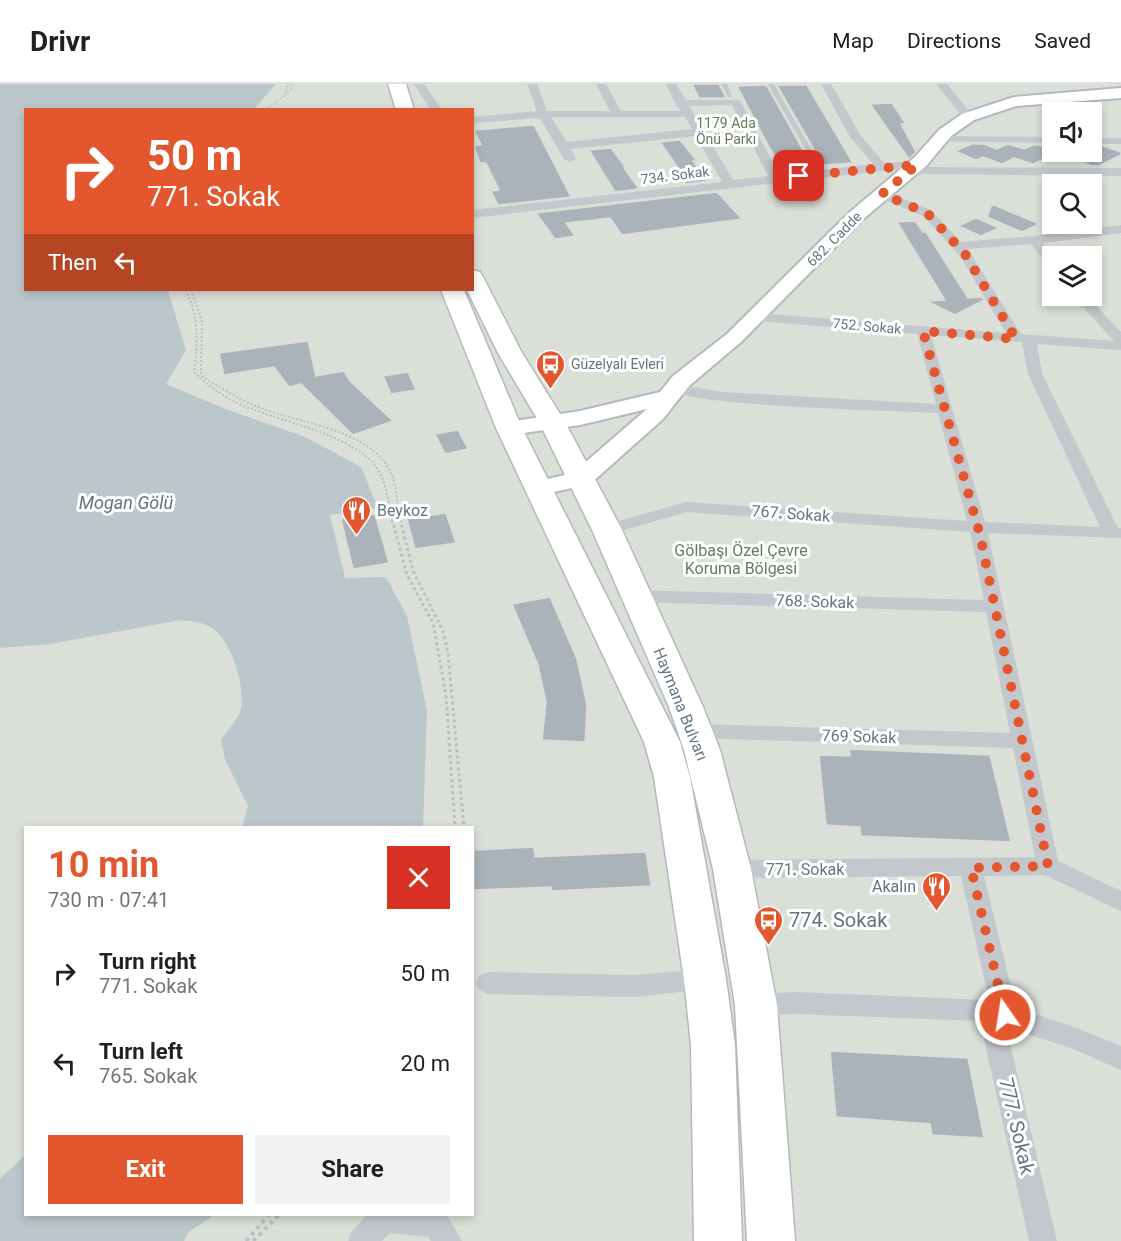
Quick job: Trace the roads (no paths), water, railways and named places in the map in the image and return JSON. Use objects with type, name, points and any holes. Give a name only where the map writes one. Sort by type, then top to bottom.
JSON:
[{"type":"highway","name":"Haymana Bulvarı","points":[[474,281],[510,353],[552,422],[607,530],[696,731],[732,869],[756,1005],[771,1241]]},
{"type":"highway","name":"Haymana Bulvarı","points":[[452,291],[509,428],[662,742],[674,788],[705,979],[716,1082],[718,1241]]},
{"type":"main road","name":"682. Cadde","points":[[540,488],[581,479],[655,414],[681,381],[735,338],[856,216],[914,167],[940,139],[968,117],[990,109],[1034,99],[1121,93]]},
{"type":"main road","points":[[509,428],[552,422],[672,393]]},
{"type":"street","points":[[419,84],[435,108]]},
{"type":"street","points":[[532,84],[543,114],[570,159]]},
{"type":"street","points":[[601,84],[617,113]]},
{"type":"street","points":[[671,84],[680,103],[700,132],[729,183]]},
{"type":"street","points":[[826,84],[856,137],[881,167]]},
{"type":"street","points":[[941,84],[968,117]]},
{"type":"street","points":[[393,94],[428,99]]},
{"type":"street","points":[[680,103],[736,102],[775,178]]},
{"type":"street","points":[[474,120],[543,114],[592,116],[617,113],[688,114]]},
{"type":"street","points":[[564,146],[700,132]]},
{"type":"street","points":[[940,139],[1042,140]]},
{"type":"street","points":[[1102,141],[1121,141]]},
{"type":"street","name":"734. Sokak","points":[[474,214],[881,167],[1121,172]]},
{"type":"street","points":[[882,194],[927,213],[965,254],[1022,339],[1035,374],[1116,533]]},
{"type":"street","points":[[957,246],[1034,240],[1121,229]]},
{"type":"street","points":[[1034,240],[1042,250]]},
{"type":"street","points":[[1089,306],[1121,340]]},
{"type":"street","name":"752. Sokak","points":[[756,317],[1121,346]]},
{"type":"street","points":[[923,331],[978,527],[1048,866]]},
{"type":"street","points":[[672,393],[944,409]]},
{"type":"street","name":"767. Sokak","points":[[607,530],[686,507],[978,527],[1116,533]]},
{"type":"street","name":"768. Sokak","points":[[635,596],[995,606]]},
{"type":"street","name":"769 Sokak","points":[[696,731],[1022,741]]},
{"type":"street","name":"771. Sokak","points":[[732,869],[1048,866],[1121,902]]},
{"type":"street","name":"777. Sokak","points":[[971,868],[1043,1241]]},
{"type":"street","points":[[488,982],[636,986],[705,979]]},
{"type":"street","points":[[756,1005],[795,1003],[998,1013],[1077,1039],[1121,1058]]},
{"type":"street","points":[[362,1241],[384,1218],[436,1224],[448,1241]]},
{"type":"lane","points":[[724,84],[730,96]]},
{"type":"lane","points":[[771,84],[822,173]]},
{"type":"water","name":"Mogan Gölü","points":[[0,84],[276,84],[255,108],[24,108],[24,291],[168,291],[186,350],[166,384],[223,408],[305,437],[361,467],[378,508],[330,515],[345,578],[386,577],[407,616],[427,711],[423,826],[243,826],[248,806],[225,759],[221,740],[240,713],[241,689],[228,646],[216,631],[208,626],[181,620],[50,644],[0,648]]},
{"type":"water","points":[[24,1156],[24,1216],[213,1216],[189,1232],[184,1241],[0,1241],[0,1179]]},
{"type":"place","name":"Güzelyalı Evleri","points":[[550,390]]},
{"type":"place","name":"Beykoz","points":[[356,536]]},
{"type":"place","name":"Akalın","points":[[937,912]]},
{"type":"place","name":"774. Sokak","points":[[768,946]]},
{"type":"park label","name":"1179 Ada Önü Parkı","points":[[726,131]]},
{"type":"park label","name":"Gölbaşı Özel Çevre Koruma Bölgesi","points":[[741,559]]}]
